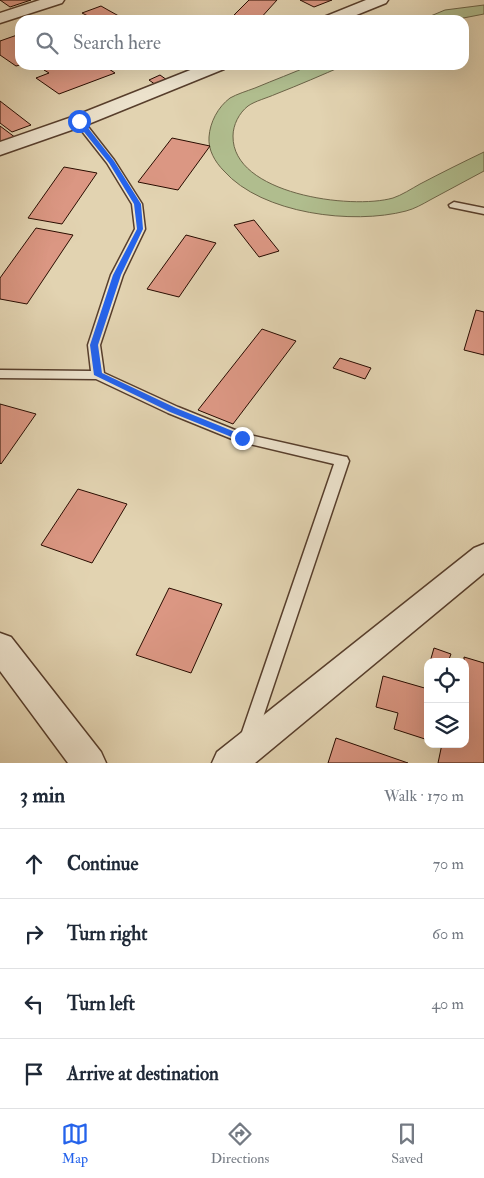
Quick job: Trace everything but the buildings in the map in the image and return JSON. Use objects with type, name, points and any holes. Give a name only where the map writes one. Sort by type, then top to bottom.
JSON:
[{"type":"street","points":[[0,18],[56,0]]},
{"type":"street","points":[[342,15],[380,0]]},
{"type":"street","points":[[0,150],[79,121],[206,70]]},
{"type":"street","points":[[237,757],[484,556]]},
{"type":"street","points":[[0,647],[89,763]]},
{"type":"lane","points":[[79,121],[111,162],[137,204],[140,229],[117,275],[94,345],[98,375]]},
{"type":"lane","points":[[454,205],[484,211]]},
{"type":"lane","points":[[0,374],[98,375],[173,410],[242,438],[342,461],[237,757]]},
{"type":"green space","points":[[484,5],[484,14],[469,17],[469,15],[433,15],[445,10]]},
{"type":"green space","points":[[299,70],[333,70],[248,106],[237,120],[233,136],[238,156],[252,172],[272,184],[297,193],[324,199],[350,202],[374,201],[393,198],[403,194],[484,152],[484,171],[412,209],[385,215],[361,217],[335,216],[284,206],[261,197],[241,186],[224,171],[215,160],[211,151],[209,137],[215,115],[230,98]]},
{"type":"route","points":[[79,121],[111,162],[137,204],[140,229],[117,275],[94,345],[98,375],[173,410],[242,438]]}]
